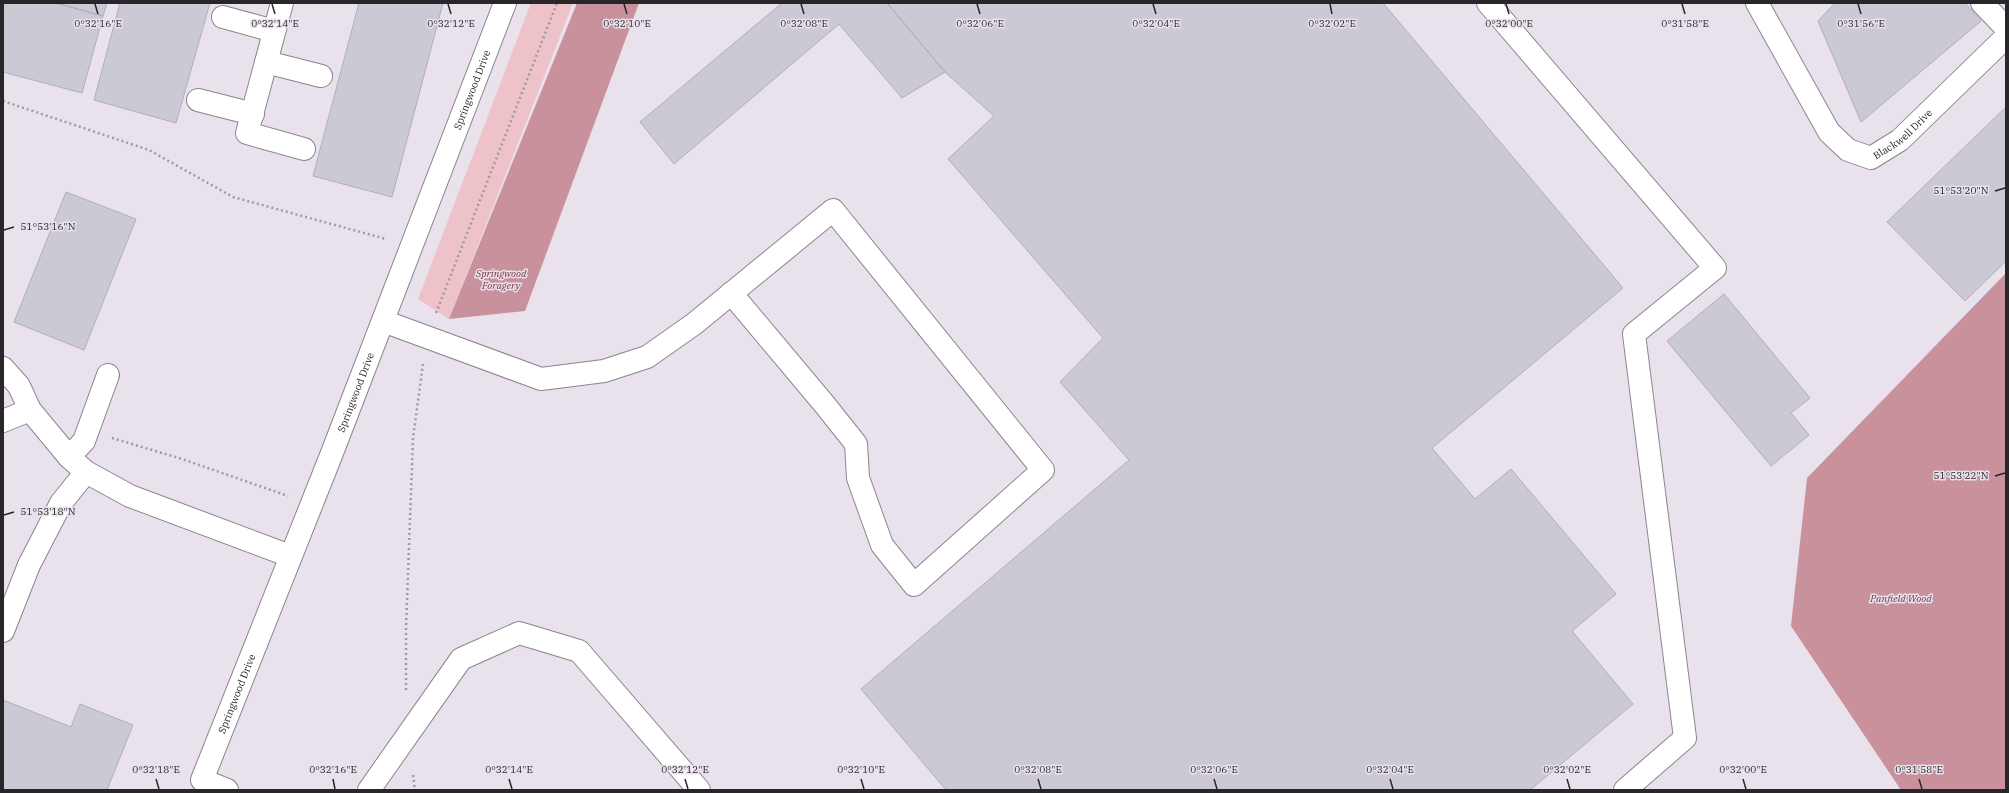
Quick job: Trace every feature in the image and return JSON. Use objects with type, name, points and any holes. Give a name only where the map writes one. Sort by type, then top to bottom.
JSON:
[{"type":"street","points":[[282,3],[247,134],[304,149]]},
{"type":"street","name":"Springwood Drive","points":[[227,790],[202,780],[383,321],[505,3]]},
{"type":"street","points":[[1488,3],[1715,268],[1634,334],[1685,738],[1625,790]]},
{"type":"street","name":"Blackwell Drive","points":[[1757,3],[1829,132],[1848,150],[1872,158],[1900,140],[2006,37]]},
{"type":"street","points":[[1982,3],[2006,28]]},
{"type":"street","points":[[223,17],[274,31]]},
{"type":"street","points":[[266,62],[321,76]]},
{"type":"street","points":[[198,100],[253,114]]},
{"type":"street","points":[[383,321],[541,379],[604,371],[647,357],[694,324],[731,293],[832,210],[1043,470],[914,585],[882,545],[858,478],[856,444],[825,404],[731,293]]},
{"type":"street","points":[[3,368],[19,386],[30,410],[69,457],[86,472],[130,496],[290,556]]},
{"type":"street","points":[[69,457],[84,441],[108,376]]},
{"type":"street","points":[[3,421],[30,410]]},
{"type":"street","points":[[3,632],[29,565],[61,503],[86,472]]},
{"type":"street","points":[[369,790],[407,738],[460,659],[519,633],[579,651],[700,790]]},
{"type":"path","points":[[406,691],[406,628],[413,438],[427,336],[557,3]]},
{"type":"path","points":[[3,102],[149,150],[234,197],[411,246]]},
{"type":"path","points":[[109,437],[182,459],[292,497]]},
{"type":"path","points":[[407,738],[415,790]]},
{"type":"shaded area","points":[[531,3],[573,3],[449,319],[418,299]]},
{"type":"green space","name":"Springwood Foragery","points":[[577,3],[639,3],[525,311],[449,319]]},
{"type":"green space","name":"Panfield Wood","points":[[2006,273],[2006,790],[1901,790],[1791,626],[1807,478]]},
{"type":"building","points":[[3,3],[56,3],[103,16],[82,93],[3,72]]},
{"type":"building","points":[[56,3],[107,3],[103,16]]},
{"type":"building","points":[[120,3],[210,3],[176,123],[94,100]]},
{"type":"building","points":[[359,3],[443,3],[392,197],[313,176]]},
{"type":"building","points":[[782,3],[887,3],[945,72],[902,98],[839,24],[674,164],[640,122]]},
{"type":"building","points":[[887,3],[1383,3],[1623,288],[1432,448],[1475,499],[1511,469],[1616,594],[1572,631],[1633,704],[1530,790],[946,790],[861,689],[1129,460],[1060,382],[1103,338],[948,159],[994,116],[945,72]]},
{"type":"building","points":[[1835,3],[1965,3],[1981,21],[1861,122],[1818,21]]},
{"type":"building","points":[[2006,107],[2006,261],[1965,301],[1887,222]]},
{"type":"building","points":[[66,192],[136,219],[84,350],[14,322]]},
{"type":"building","points":[[1724,294],[1810,398],[1791,413],[1809,435],[1771,466],[1667,341]]},
{"type":"building","points":[[3,700],[71,727],[80,704],[133,725],[107,790],[3,790]]}]
